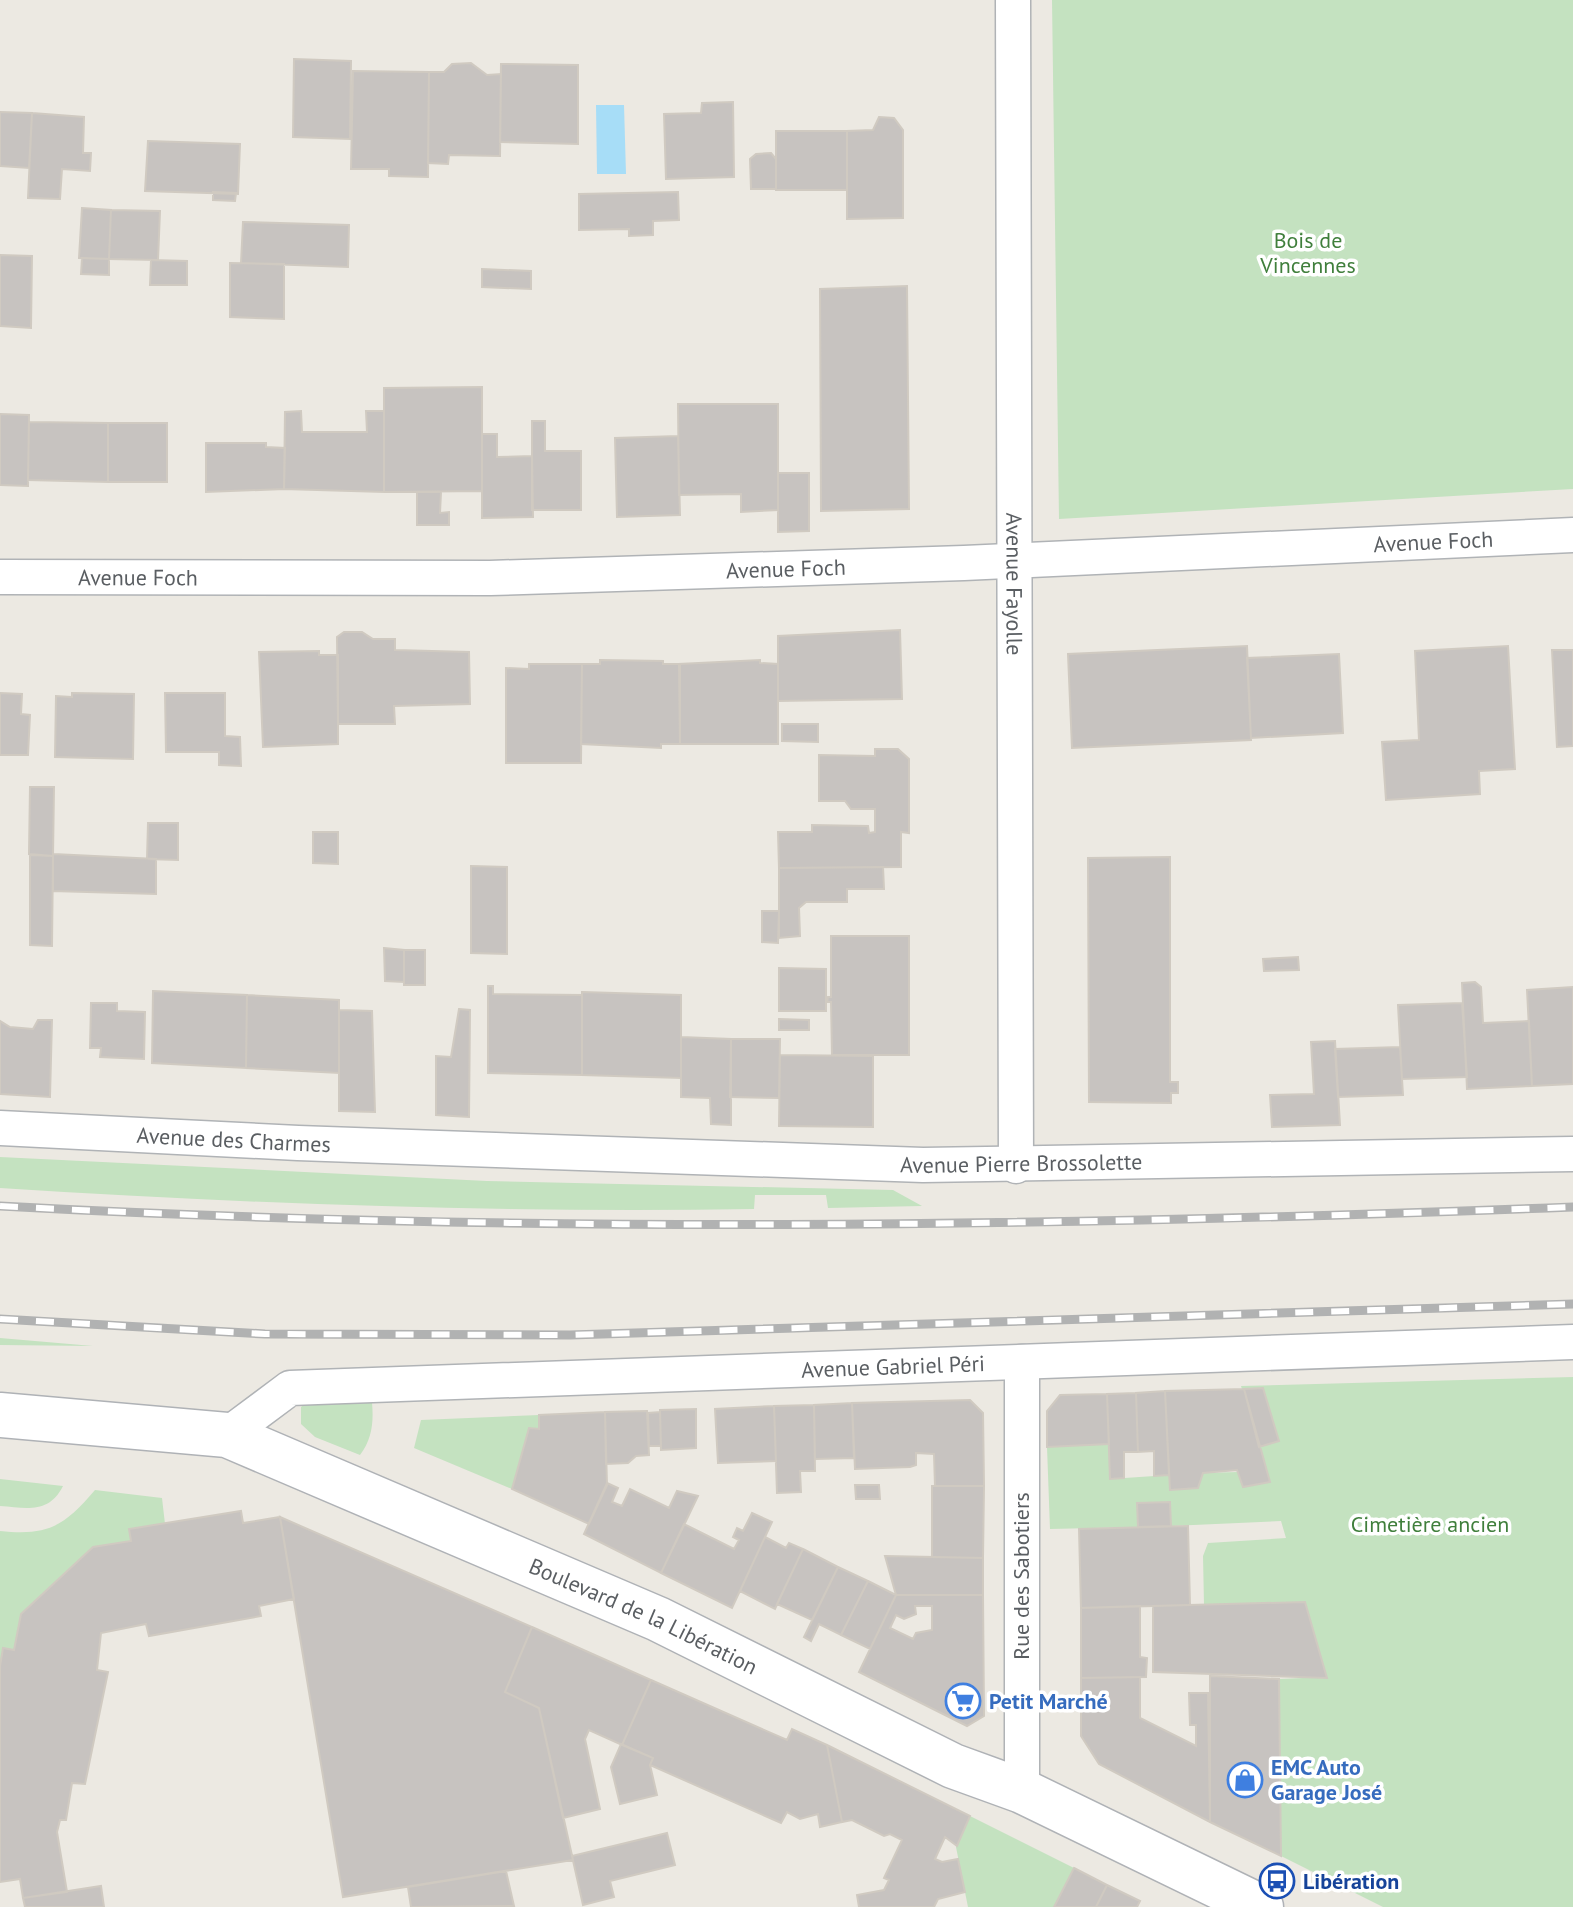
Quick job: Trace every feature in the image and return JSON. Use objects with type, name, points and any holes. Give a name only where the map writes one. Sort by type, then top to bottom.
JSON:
[{"type":"main road","name":"Boulevard de la Libération","points":[[0,1415],[227,1435],[658,1619],[953,1766],[1022,1791],[1209,1885],[1261,1907]]},
{"type":"street","name":"Avenue Fayolle","points":[[1013,0],[1016,1166]]},
{"type":"street","name":"Avenue Foch","points":[[0,577],[410,579],[1015,560],[1573,535]]},
{"type":"street","name":"Avenue des Charmes","points":[[0,1128],[468,1148]]},
{"type":"street","name":"Avenue Pierre Brossolette","points":[[468,1148],[1016,1166],[1573,1154]]},
{"type":"street","name":"Avenue Gabriel Péri","points":[[227,1435],[290,1388],[1573,1342]]},
{"type":"street","name":"Rue des Sabotiers","points":[[1022,1362],[1022,1791]]},
{"type":"green space","name":"Bois de Vincennes","points":[[1052,0],[1573,0],[1573,489],[1059,519]]},
{"type":"green space","points":[[0,1157],[487,1181],[893,1190],[922,1206],[828,1208],[826,1195],[755,1195],[754,1209],[566,1210],[283,1203],[94,1194],[0,1188]]},
{"type":"green space","points":[[0,1338],[93,1346],[0,1345]]},
{"type":"green space","name":"Cimetière ancien","points":[[1573,1377],[1573,1907],[1383,1907],[1281,1856],[1279,1679],[1327,1677],[1305,1602],[1204,1605],[1203,1556],[1208,1543],[1286,1538],[1281,1521],[1171,1526],[1170,1502],[1138,1503],[1138,1527],[1050,1529],[1047,1447],[1109,1444],[1110,1479],[1169,1475],[1170,1490],[1198,1488],[1203,1473],[1238,1472],[1243,1487],[1269,1481],[1241,1386]]},
{"type":"green space","points":[[371,1394],[372,1426],[360,1455],[315,1437],[301,1424],[301,1407],[308,1401]]},
{"type":"green space","points":[[539,1415],[539,1429],[529,1428],[512,1489],[414,1448],[421,1420]]},
{"type":"green space","points":[[0,1479],[63,1486],[44,1505],[28,1508],[0,1506]]},
{"type":"green space","points":[[95,1490],[162,1498],[165,1524],[129,1529],[131,1541],[93,1547],[21,1614],[14,1650],[3,1649],[0,1666],[0,1531],[31,1532],[54,1526],[74,1512]]},
{"type":"green space","points":[[970,1816],[1074,1868],[1054,1907],[968,1907],[956,1847]]},
{"type":"water","points":[[596,105],[624,105],[626,174],[597,174]]},
{"type":"building","points":[[294,59],[351,61],[350,139],[293,137]]},
{"type":"building","points":[[471,63],[487,75],[501,74],[500,156],[449,155],[448,164],[428,163],[429,72],[444,72],[452,64]]},
{"type":"building","points":[[501,64],[578,65],[578,144],[500,142]]},
{"type":"building","points":[[353,71],[429,72],[428,177],[389,176],[389,169],[351,169]]},
{"type":"building","points":[[733,102],[734,177],[666,179],[664,114],[701,113],[702,103]]},
{"type":"building","points":[[0,112],[32,113],[29,168],[0,166]]},
{"type":"building","points":[[32,113],[84,117],[83,153],[91,153],[90,171],[62,169],[60,199],[28,198]]},
{"type":"building","points":[[879,117],[894,118],[903,130],[903,218],[847,219],[847,131],[873,130]]},
{"type":"building","points":[[776,131],[847,131],[847,190],[776,190]]},
{"type":"building","points":[[148,141],[240,144],[238,194],[145,191]]},
{"type":"building","points":[[771,153],[776,159],[776,189],[751,189],[750,159],[756,154]]},
{"type":"building","points":[[213,192],[236,193],[235,201],[213,200]]},
{"type":"building","points":[[678,192],[679,220],[653,221],[653,235],[629,236],[629,229],[579,230],[579,194]]},
{"type":"building","points":[[82,208],[111,210],[109,259],[79,258]]},
{"type":"building","points":[[111,210],[160,211],[158,260],[109,259]]},
{"type":"building","points":[[243,222],[349,225],[348,267],[241,263]]},
{"type":"building","points":[[0,255],[32,256],[31,328],[0,326]]},
{"type":"building","points":[[82,258],[109,259],[109,275],[81,274]]},
{"type":"building","points":[[151,260],[187,261],[187,285],[150,285]]},
{"type":"building","points":[[230,263],[284,264],[284,319],[230,317]]},
{"type":"building","points":[[482,269],[531,271],[531,289],[482,287]]},
{"type":"building","points":[[907,286],[909,509],[821,511],[820,289]]},
{"type":"building","points":[[482,387],[482,491],[384,492],[384,388]]},
{"type":"building","points":[[678,404],[778,404],[778,510],[741,512],[741,494],[679,495]]},
{"type":"building","points":[[301,411],[302,432],[367,432],[366,411],[384,411],[384,492],[284,489],[285,412]]},
{"type":"building","points":[[0,414],[29,415],[28,486],[0,485]]},
{"type":"building","points":[[532,421],[545,421],[545,451],[581,451],[581,510],[532,510]]},
{"type":"building","points":[[29,422],[108,423],[108,482],[28,480]]},
{"type":"building","points":[[108,423],[167,423],[167,482],[108,482]]},
{"type":"building","points":[[482,434],[497,434],[497,457],[532,456],[533,517],[482,518]]},
{"type":"building","points":[[678,436],[680,515],[617,517],[615,438]]},
{"type":"building","points":[[206,443],[266,443],[266,447],[285,448],[284,489],[206,492]]},
{"type":"building","points":[[778,473],[809,473],[809,531],[778,532]]},
{"type":"building","points":[[417,492],[441,492],[440,513],[449,512],[449,525],[417,525]]},
{"type":"building","points":[[900,630],[902,699],[778,701],[778,636]]},
{"type":"building","points":[[344,632],[362,632],[373,639],[395,639],[395,650],[469,652],[470,704],[394,706],[395,724],[338,724],[337,637]]},
{"type":"building","points":[[1247,646],[1251,740],[1072,748],[1068,654]]},
{"type":"building","points":[[1508,646],[1515,769],[1479,771],[1480,794],[1386,800],[1382,742],[1419,740],[1415,651]]},
{"type":"building","points":[[1552,650],[1573,650],[1573,746],[1557,747]]},
{"type":"building","points":[[319,651],[319,655],[338,655],[338,744],[263,747],[259,652]]},
{"type":"building","points":[[1339,654],[1343,733],[1251,738],[1247,658]]},
{"type":"building","points":[[600,660],[680,664],[680,744],[661,744],[661,748],[581,744],[582,664],[600,664]]},
{"type":"building","points":[[760,660],[760,663],[778,664],[778,744],[680,744],[679,664]]},
{"type":"building","points":[[529,664],[582,664],[581,763],[506,763],[506,668],[529,669]]},
{"type":"building","points":[[0,693],[22,694],[21,714],[30,715],[28,755],[0,755]]},
{"type":"building","points":[[72,693],[134,694],[133,759],[55,757],[56,696],[72,697]]},
{"type":"building","points":[[165,693],[225,693],[225,736],[240,737],[241,766],[219,765],[219,752],[166,752]]},
{"type":"building","points":[[782,724],[818,724],[818,742],[782,741]]},
{"type":"building","points":[[875,749],[898,749],[909,759],[909,833],[901,832],[901,867],[779,868],[778,832],[812,832],[812,825],[868,826],[869,833],[875,832],[875,809],[851,809],[845,801],[819,801],[819,755],[875,756]]},
{"type":"building","points":[[30,787],[54,787],[53,856],[29,854]]},
{"type":"building","points":[[148,823],[178,823],[178,860],[147,859]]},
{"type":"building","points":[[313,832],[338,832],[338,864],[313,863]]},
{"type":"building","points":[[53,854],[156,859],[156,894],[53,891]]},
{"type":"building","points":[[30,855],[53,856],[52,946],[30,945]]},
{"type":"building","points":[[1170,857],[1170,1082],[1178,1082],[1178,1093],[1171,1093],[1171,1103],[1089,1102],[1088,858]]},
{"type":"building","points":[[471,866],[507,867],[507,954],[471,953]]},
{"type":"building","points":[[883,867],[884,889],[847,889],[847,902],[806,902],[799,908],[800,936],[779,938],[779,868]]},
{"type":"building","points":[[762,911],[779,911],[778,943],[762,942]]},
{"type":"building","points":[[831,936],[909,936],[909,1055],[832,1055],[831,1002],[827,1002],[831,997]]},
{"type":"building","points":[[384,948],[404,950],[404,982],[385,981]]},
{"type":"building","points":[[404,950],[425,950],[425,985],[404,985]]},
{"type":"building","points":[[1298,957],[1299,970],[1264,971],[1263,959]]},
{"type":"building","points":[[779,968],[826,969],[826,1011],[779,1011]]},
{"type":"building","points":[[1475,982],[1481,987],[1483,1023],[1529,1021],[1532,1086],[1467,1089],[1462,983]]},
{"type":"building","points":[[488,986],[493,986],[493,994],[582,995],[582,1075],[488,1073]]},
{"type":"building","points":[[1573,987],[1573,1084],[1532,1086],[1527,990]]},
{"type":"building","points":[[153,991],[247,995],[246,1068],[152,1063]]},
{"type":"building","points":[[582,992],[681,995],[681,1078],[582,1075]]},
{"type":"building","points":[[247,995],[339,1000],[339,1073],[246,1068]]},
{"type":"building","points":[[91,1003],[117,1003],[117,1011],[145,1012],[144,1059],[100,1057],[101,1048],[90,1048]]},
{"type":"building","points":[[1462,1003],[1467,1077],[1402,1079],[1398,1005]]},
{"type":"building","points":[[459,1009],[470,1010],[469,1117],[436,1115],[436,1056],[451,1057]]},
{"type":"building","points":[[339,1010],[372,1011],[375,1112],[339,1111]]},
{"type":"building","points":[[779,1019],[809,1020],[809,1030],[779,1030]]},
{"type":"building","points":[[38,1020],[52,1020],[50,1097],[0,1094],[0,1021],[10,1027],[33,1029]]},
{"type":"building","points":[[681,1037],[731,1039],[731,1125],[711,1124],[710,1098],[681,1097]]},
{"type":"building","points":[[731,1039],[780,1039],[779,1098],[730,1097]]},
{"type":"building","points":[[1335,1041],[1340,1125],[1272,1127],[1270,1095],[1314,1094],[1311,1042]]},
{"type":"building","points":[[1400,1047],[1403,1095],[1338,1097],[1335,1049]]},
{"type":"building","points":[[780,1055],[873,1056],[873,1127],[779,1126]]},
{"type":"building","points":[[1263,1388],[1279,1441],[1259,1447],[1244,1389]]},
{"type":"building","points":[[1244,1389],[1270,1482],[1243,1487],[1237,1470],[1203,1473],[1198,1488],[1170,1490],[1165,1391]]},
{"type":"building","points":[[1165,1391],[1169,1475],[1154,1476],[1154,1451],[1138,1452],[1136,1393]]},
{"type":"building","points":[[1136,1393],[1138,1452],[1124,1452],[1124,1478],[1110,1479],[1107,1394]]},
{"type":"building","points":[[1107,1394],[1109,1444],[1047,1447],[1047,1411],[1060,1395]]},
{"type":"building","points":[[970,1400],[983,1413],[984,1486],[935,1486],[934,1454],[916,1453],[916,1465],[910,1467],[855,1469],[852,1403]]},
{"type":"building","points":[[852,1403],[854,1458],[815,1459],[814,1405]]},
{"type":"building","points":[[814,1405],[815,1471],[800,1471],[801,1492],[777,1493],[774,1406]]},
{"type":"building","points":[[774,1406],[776,1461],[718,1463],[715,1409]]},
{"type":"building","points":[[696,1409],[696,1448],[661,1450],[660,1410]]},
{"type":"building","points":[[647,1411],[649,1455],[636,1456],[628,1463],[606,1464],[605,1412]]},
{"type":"building","points":[[605,1412],[607,1485],[589,1524],[512,1489],[529,1428],[539,1429],[539,1415]]},
{"type":"building","points":[[660,1412],[661,1446],[649,1446],[648,1413]]},
{"type":"building","points":[[607,1483],[618,1488],[612,1502],[622,1506],[630,1489],[669,1508],[677,1491],[698,1496],[661,1573],[584,1534]]},
{"type":"building","points":[[855,1485],[879,1485],[880,1499],[856,1499]]},
{"type":"building","points":[[932,1486],[984,1486],[983,1558],[932,1557]]},
{"type":"building","points":[[1170,1502],[1171,1526],[1138,1527],[1137,1503]]},
{"type":"building","points":[[241,1511],[243,1523],[280,1517],[294,1599],[259,1606],[261,1616],[149,1636],[146,1624],[101,1633],[97,1670],[108,1672],[85,1784],[72,1783],[66,1820],[60,1820],[57,1832],[67,1892],[23,1898],[20,1879],[0,1882],[0,1666],[3,1648],[14,1650],[21,1614],[93,1547],[131,1541],[129,1529]]},
{"type":"building","points":[[752,1513],[772,1522],[732,1608],[661,1573],[684,1524],[734,1549],[739,1540],[733,1537],[737,1528],[743,1531]]},
{"type":"building","points":[[280,1517],[532,1627],[505,1692],[539,1708],[573,1860],[343,1897]]},
{"type":"building","points":[[1188,1526],[1190,1605],[1081,1608],[1079,1529]]},
{"type":"building","points":[[765,1537],[786,1548],[789,1543],[803,1549],[775,1609],[740,1591]]},
{"type":"building","points":[[803,1549],[838,1567],[812,1620],[777,1604]]},
{"type":"building","points":[[885,1556],[983,1558],[983,1595],[896,1595]]},
{"type":"building","points":[[838,1567],[868,1581],[841,1635],[819,1624],[811,1641],[804,1637]]},
{"type":"building","points":[[868,1581],[896,1595],[870,1649],[841,1635]]},
{"type":"building","points":[[896,1595],[983,1595],[984,1716],[967,1726],[859,1672]],"holes":[[[915,1606],[932,1606],[932,1630],[916,1633],[913,1639],[890,1628],[896,1615],[904,1619],[916,1614]]]},
{"type":"building","points":[[1305,1602],[1327,1678],[1153,1672],[1153,1606]]},
{"type":"building","points":[[1140,1606],[1140,1657],[1147,1658],[1146,1677],[1081,1678],[1081,1608]]},
{"type":"building","points":[[532,1627],[651,1680],[622,1745],[589,1730],[585,1739],[600,1809],[563,1818],[539,1708],[505,1692]]},
{"type":"building","name":"EMC Auto Garage José","points":[[1210,1676],[1279,1679],[1281,1856],[1210,1822]]},
{"type":"building","points":[[1140,1677],[1140,1718],[1196,1746],[1196,1725],[1190,1725],[1189,1693],[1208,1693],[1210,1822],[1099,1764],[1081,1736],[1081,1678]]},
{"type":"building","points":[[651,1680],[787,1740],[792,1729],[827,1745],[842,1822],[820,1827],[818,1814],[800,1819],[787,1812],[781,1823],[650,1765],[653,1758],[622,1745]]},
{"type":"building","points":[[621,1744],[653,1758],[650,1765],[657,1795],[620,1804],[611,1767]]},
{"type":"building","points":[[827,1745],[970,1816],[957,1846],[945,1837],[935,1859],[942,1862],[958,1859],[965,1892],[938,1899],[934,1907],[859,1907],[857,1895],[884,1890],[889,1880],[884,1878],[902,1840],[890,1834],[884,1836],[852,1820],[842,1822]]},
{"type":"building","points":[[667,1833],[675,1865],[610,1881],[614,1897],[583,1905],[572,1856]]},
{"type":"building","points":[[1074,1868],[1107,1885],[1096,1907],[1054,1907]]},
{"type":"building","points":[[1267,1870],[1288,1879],[1284,1889],[1263,1879]]},
{"type":"building","points":[[506,1871],[514,1906],[411,1907],[408,1887]]},
{"type":"building","points":[[1107,1885],[1140,1901],[1137,1907],[1096,1907]]},
{"type":"building","points":[[101,1886],[104,1907],[25,1907],[23,1898]]},
{"type":"railway","points":[[0,1206],[393,1221],[590,1224],[983,1223],[1573,1207]]},
{"type":"railway","points":[[0,1319],[265,1334],[570,1335],[1573,1304]]},
{"type":"place","name":"Petit Marché","points":[[963,1701]]},
{"type":"place","name":"EMC Auto Garage José","points":[[1245,1780]]},
{"type":"place","name":"Libération","points":[[1277,1881]]}]
